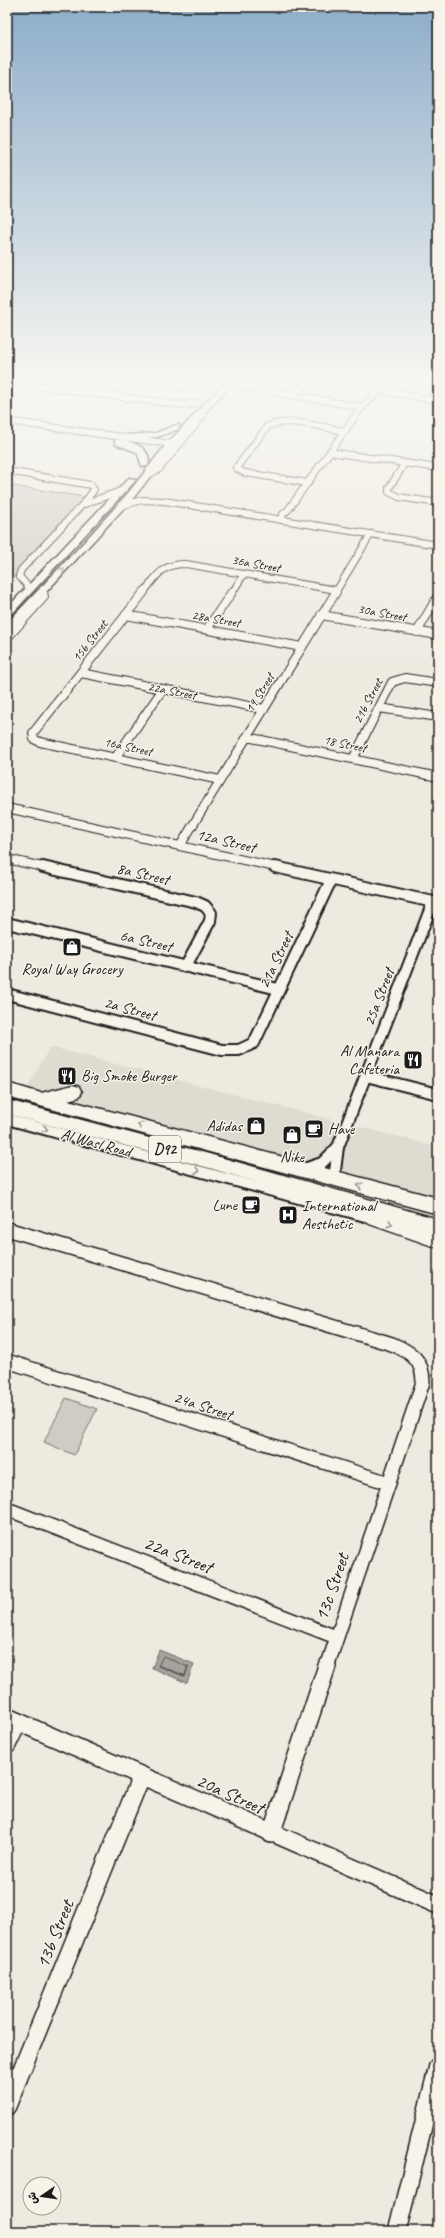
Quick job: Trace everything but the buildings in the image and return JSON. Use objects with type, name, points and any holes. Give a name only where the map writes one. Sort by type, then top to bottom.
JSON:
[{"type":"main road","name":"Al Wasl Road","points":[[7,1090],[194,1135],[299,1169],[438,1206]]},
{"type":"main road","points":[[41,1099],[73,1092]]},
{"type":"main road","name":"Al Wasl Road","points":[[7,1107],[209,1161],[438,1227]]},
{"type":"main road","points":[[209,1161],[234,1162],[319,1183],[327,1183],[334,1179]]},
{"type":"street","points":[[30,589],[19,576],[20,570],[82,505],[94,489],[86,484],[64,480]]},
{"type":"street","points":[[7,614],[131,480]]},
{"type":"street","points":[[7,629],[121,506],[143,480]]},
{"type":"street","points":[[292,480],[308,483]]},
{"type":"street","points":[[281,520],[310,480]]},
{"type":"street","points":[[394,480],[389,488],[389,492],[399,497],[438,503]]},
{"type":"street","points":[[139,485],[145,494],[164,501]]},
{"type":"street","points":[[82,505],[123,490]]},
{"type":"street","points":[[121,506],[142,500],[164,501],[438,545]]},
{"type":"street","points":[[266,517],[287,512]]},
{"type":"street","points":[[287,512],[291,518],[298,522]]},
{"type":"street","name":"19 Street","points":[[180,846],[302,647],[368,534]]},
{"type":"street","name":"36a Street","points":[[172,564],[186,564],[336,590]]},
{"type":"street","name":"15b Street","points":[[32,737],[34,731],[162,569],[172,564]]},
{"type":"street","points":[[207,629],[244,574]]},
{"type":"street","points":[[7,638],[44,597],[43,589]]},
{"type":"street","points":[[417,632],[438,596]]},
{"type":"street","points":[[7,609],[20,600]]},
{"type":"street","name":"28a Street","points":[[126,615],[302,647]]},
{"type":"street","name":"30a Street","points":[[321,615],[438,635]]},
{"type":"street","name":"22a Street","points":[[81,673],[264,708]]},
{"type":"street","name":"21b Street","points":[[353,759],[391,684],[398,679],[408,678],[438,684]]},
{"type":"street","points":[[115,758],[163,689]]},
{"type":"street","points":[[379,708],[438,718]]},
{"type":"street","name":"16a Street","points":[[32,737],[40,742],[220,780]]},
{"type":"street","name":"18 Street","points":[[247,737],[438,777]]},
{"type":"street","name":"12a Street","points":[[7,808],[436,903]]},
{"type":"street","name":"8a Street","points":[[7,859],[196,902],[205,906],[210,913],[210,921],[186,966]]},
{"type":"street","name":"21a Street","points":[[244,1049],[254,1043],[278,989],[331,880]]},
{"type":"street","name":"25a Street","points":[[334,1179],[338,1159],[338,1147],[436,903]]},
{"type":"street","name":"6a Street","points":[[7,923],[278,989]]},
{"type":"street","name":"2a Street","points":[[7,994],[222,1050],[229,1051],[244,1049]]},
{"type":"street","points":[[366,1076],[438,1094]]},
{"type":"street","name":"Al Wasl Road","points":[[7,1119],[393,1224],[438,1240]]},
{"type":"street","name":"25a Street","points":[[299,1169],[322,1164],[338,1147]]},
{"type":"street","name":"13c Street","points":[[7,1229],[385,1342],[414,1355],[420,1363],[424,1373],[423,1382],[271,1834]]},
{"type":"street","name":"24a Street","points":[[7,1361],[389,1483]]},
{"type":"street","name":"22a Street","points":[[8,1511],[336,1637]]},
{"type":"street","points":[[7,1746],[12,1720]]},
{"type":"street","name":"20a Street","points":[[12,1720],[271,1834],[438,1905]]},
{"type":"street","name":"13b Street","points":[[7,2106],[12,2076],[141,1777]]},
{"type":"street","points":[[397,2231],[438,2066]]},
{"type":"shaded area","points":[[7,485],[85,497],[7,585]]},
{"type":"shaded area","points":[[50,1047],[438,1147],[438,1207],[24,1094]]},
{"type":"shaded area","points":[[66,1398],[97,1409],[74,1455],[44,1442]]},
{"type":"water","points":[[159,1650],[194,1664],[187,1683],[152,1668]]},
{"type":"place","name":"Royal Way Grocery","points":[[72,947]]},
{"type":"place","name":"Al Manara Cafeteria","points":[[413,1060]]},
{"type":"place","name":"Big Smoke Burger","points":[[67,1076]]},
{"type":"place","name":"Adidas","points":[[256,1126]]},
{"type":"place","name":"Have","points":[[314,1129]]},
{"type":"place","name":"Nike","points":[[292,1135]]},
{"type":"place","name":"Lune","points":[[251,1205]]},
{"type":"place","name":"International Aesthetic","points":[[288,1215]]}]
